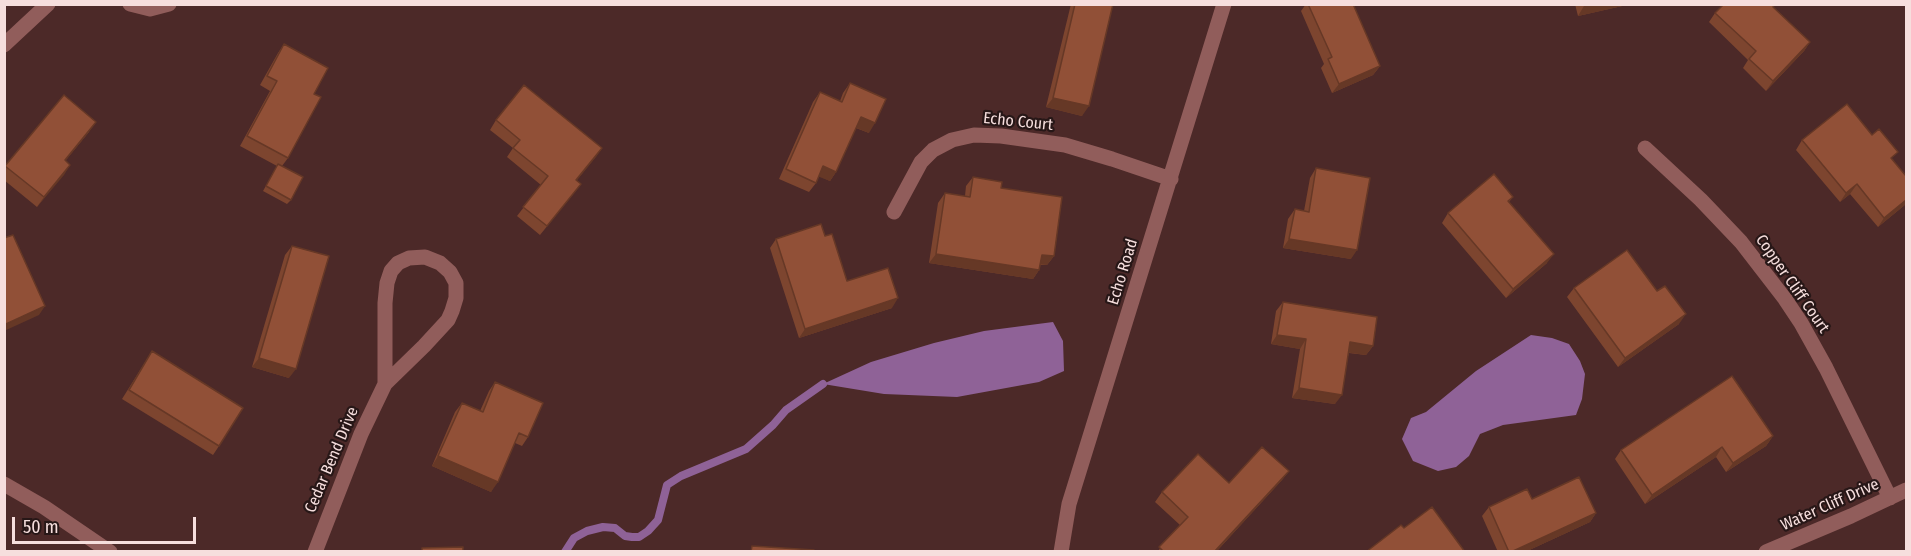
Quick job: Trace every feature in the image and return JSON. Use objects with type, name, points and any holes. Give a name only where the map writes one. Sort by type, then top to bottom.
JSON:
[{"type":"street","points":[[4,45],[48,4]]},
{"type":"street","points":[[130,4],[150,9],[169,4]]},
{"type":"street","name":"Echo Road","points":[[1061,552],[1069,504],[1224,4]]},
{"type":"street","name":"Echo Court","points":[[894,212],[916,170],[933,150],[952,140],[974,135],[1001,136],[1065,145],[1171,179]]},
{"type":"street","name":"Copper Cliff Court","points":[[1645,148],[1701,200],[1741,242],[1785,299],[1826,368],[1890,498]]},
{"type":"street","name":"Cedar Bend Drive","points":[[315,552],[361,434],[385,384],[424,346],[448,320],[453,311],[456,284],[450,272],[440,263],[425,257],[409,258],[398,263],[391,271],[387,283],[385,384]]},
{"type":"street","points":[[4,484],[44,507],[110,552]]},
{"type":"street","name":"Water Cliff Drive","points":[[1766,552],[1807,536],[1906,490]]},
{"type":"shaded area","points":[[1053,322],[1063,341],[1064,371],[1039,382],[957,397],[884,394],[823,384],[871,362],[934,343],[984,331]]},
{"type":"shaded area","points":[[1531,335],[1552,338],[1569,344],[1580,361],[1585,374],[1582,399],[1576,415],[1503,425],[1480,434],[1469,456],[1456,467],[1438,471],[1413,461],[1402,439],[1411,418],[1426,412],[1476,371]]},
{"type":"building","points":[[1075,4],[1113,4],[1089,106],[1053,98]]},
{"type":"building","points":[[1308,4],[1353,4],[1380,66],[1339,84],[1328,59],[1332,57]]},
{"type":"building","points":[[1724,4],[1775,4],[1773,7],[1810,42],[1773,81],[1749,59],[1756,51],[1715,13]]},
{"type":"building","points":[[284,44],[328,68],[314,94],[321,97],[288,158],[247,136],[277,81],[267,76]]},
{"type":"building","points":[[850,83],[886,99],[875,123],[861,117],[836,172],[823,166],[816,183],[786,169],[820,92],[842,102]]},
{"type":"building","points":[[524,85],[602,148],[576,180],[581,184],[547,226],[523,207],[548,176],[513,148],[520,140],[496,120]]},
{"type":"building","points":[[64,95],[96,122],[65,160],[70,165],[44,197],[5,166]]},
{"type":"building","points":[[1847,104],[1872,135],[1879,129],[1898,152],[1891,158],[1906,176],[1906,200],[1884,218],[1857,184],[1846,193],[1802,140]]},
{"type":"building","points":[[278,164],[303,177],[291,200],[266,186]]},
{"type":"building","points":[[1316,168],[1370,178],[1357,250],[1289,239],[1295,209],[1309,212]]},
{"type":"building","points":[[1494,174],[1513,197],[1508,201],[1554,254],[1513,289],[1448,213]]},
{"type":"building","points":[[973,177],[1002,182],[1001,188],[1062,197],[1054,256],[1042,255],[1039,270],[936,254],[945,193],[970,197]]},
{"type":"building","points":[[821,224],[825,236],[832,234],[847,281],[888,268],[898,298],[805,329],[776,239]]},
{"type":"building","points":[[13,235],[45,306],[6,324],[4,320],[4,238]]},
{"type":"building","points":[[292,246],[329,256],[296,369],[259,358]]},
{"type":"building","points":[[1627,250],[1657,291],[1665,286],[1686,314],[1625,358],[1574,288]]},
{"type":"building","points":[[1283,302],[1377,317],[1373,346],[1350,342],[1342,395],[1299,388],[1306,339],[1277,335]]},
{"type":"building","points":[[152,351],[243,408],[219,446],[129,390]]},
{"type":"building","points":[[1732,376],[1773,436],[1733,463],[1722,447],[1652,495],[1621,450]]},
{"type":"building","points":[[495,382],[543,403],[528,437],[519,433],[498,482],[438,456],[462,403],[483,412]]},
{"type":"building","points":[[1262,447],[1289,471],[1214,552],[1164,552],[1159,547],[1188,517],[1162,492],[1198,454],[1229,483]]},
{"type":"building","points":[[1579,477],[1596,513],[1509,552],[1489,507],[1527,489],[1532,499]]},
{"type":"building","points":[[1432,507],[1465,552],[1366,552],[1401,525],[1404,528]]},
{"type":"building","points":[[752,546],[814,550],[813,552],[751,552]]},
{"type":"building","points":[[463,547],[463,552],[422,552],[422,548]]},
{"type":"waterway","points":[[565,552],[574,538],[587,531],[603,527],[615,528],[625,536],[639,537],[658,520],[667,485],[681,476],[746,449],[786,410],[823,384]]}]
